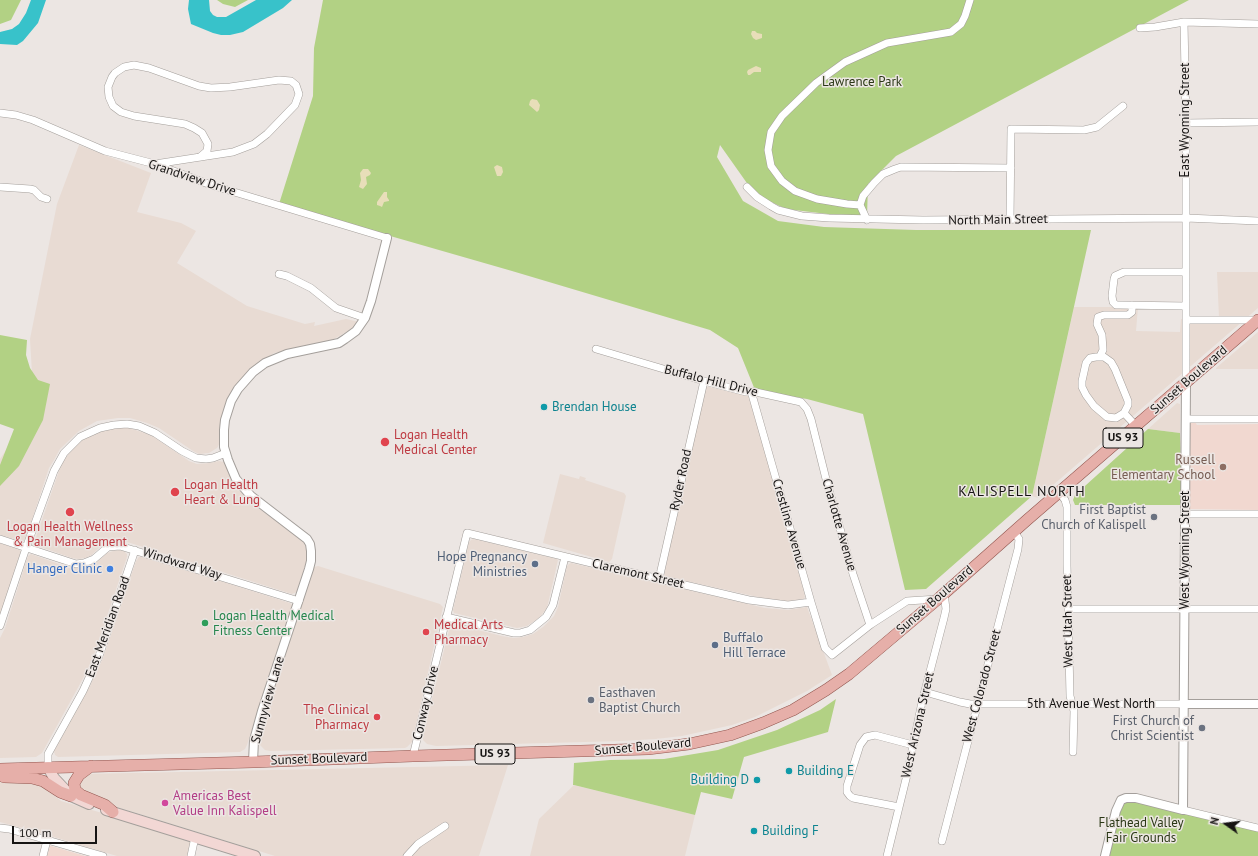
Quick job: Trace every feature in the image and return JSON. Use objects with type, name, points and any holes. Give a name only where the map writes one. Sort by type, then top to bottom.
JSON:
[{"type":"main road","name":"Sunset Boulevard","points":[[0,769],[648,749],[689,744],[730,734],[764,723],[793,710],[849,674],[941,596],[1258,320]]},
{"type":"main road","points":[[91,766],[78,775],[74,783],[74,790],[105,805],[113,812]]},
{"type":"main road","points":[[48,767],[54,778],[71,796]]},
{"type":"main road","points":[[0,775],[4,777],[32,778],[43,781],[60,792],[113,812],[255,856]]},
{"type":"street","points":[[860,205],[817,199],[795,191],[782,181],[771,166],[768,150],[771,132],[782,116],[816,83],[845,62],[887,43],[951,32],[961,24],[970,0]]},
{"type":"street","points":[[1140,28],[1184,22],[1258,24]]},
{"type":"street","name":"East Wyoming Street","points":[[1184,22],[1186,218]]},
{"type":"street","points":[[155,164],[200,157],[232,152],[258,141],[295,105],[299,94],[296,85],[291,81],[274,80],[230,87],[217,88],[199,86],[139,66],[124,67],[115,73],[108,87],[109,97],[113,106],[120,112],[134,116],[185,124],[194,128],[202,133],[208,144],[207,151],[200,157]]},
{"type":"street","points":[[1010,220],[1011,129],[1084,130],[1097,127],[1123,106]]},
{"type":"street","name":"Grandview Drive","points":[[0,113],[16,115],[33,120],[105,151],[155,164],[211,185],[387,238]]},
{"type":"street","points":[[1186,123],[1258,122]]},
{"type":"street","points":[[866,220],[860,205],[866,192],[884,174],[895,168],[1011,168]]},
{"type":"street","points":[[0,187],[34,190],[42,197],[47,199]]},
{"type":"street","name":"North Main Street","points":[[747,187],[757,197],[771,206],[792,214],[829,218],[866,220],[1010,220],[1186,218],[1258,221]]},
{"type":"street","name":"West Wyoming Street","points":[[1183,810],[1186,218]]},
{"type":"street","name":"Sunnyview Lane","points":[[253,762],[254,740],[262,711],[299,601],[311,561],[312,551],[310,544],[302,534],[260,504],[242,488],[231,469],[226,453],[224,430],[229,408],[238,389],[253,372],[265,363],[280,356],[332,345],[345,339],[356,331],[365,318],[375,287],[387,238]]},
{"type":"street","points":[[1186,272],[1127,271],[1117,275],[1114,280],[1112,296],[1112,302],[1116,305],[1186,306]]},
{"type":"street","points":[[279,274],[287,276],[311,288],[336,308],[365,318]]},
{"type":"street","points":[[1100,356],[1103,350],[1102,335],[1097,324],[1098,317],[1104,315],[1128,315],[1132,312],[1132,305]]},
{"type":"street","points":[[1186,320],[1258,320]]},
{"type":"street","name":"Buffalo Hill Drive","points":[[596,349],[746,392],[752,391],[797,400],[807,409],[812,425]]},
{"type":"street","points":[[1100,356],[1109,359],[1115,369],[1128,401],[1128,405],[1124,413],[1116,418],[1107,418],[1094,406],[1086,395],[1082,387],[1083,374],[1087,362],[1092,357],[1100,356]]},
{"type":"street","name":"Ryder Road","points":[[659,579],[704,381]]},
{"type":"street","name":"Crestline Avenue","points":[[752,391],[825,648],[832,655],[870,625]]},
{"type":"street","points":[[1124,413],[1136,426]]},
{"type":"street","points":[[1186,420],[1258,419]]},
{"type":"street","points":[[0,626],[26,548],[57,465],[69,447],[87,433],[107,426],[120,424],[133,425],[155,433],[182,451],[196,458],[213,458],[226,453]]},
{"type":"street","name":"Charlotte Avenue","points":[[812,425],[853,574],[870,625]]},
{"type":"street","name":"West Utah Street","points":[[1059,492],[1065,500],[1067,508],[1070,696],[1074,711],[1073,752]]},
{"type":"street","points":[[1185,514],[1258,514]]},
{"type":"street","name":"West Colorado Street","points":[[942,841],[1018,549],[1019,539],[1014,532]]},
{"type":"street","name":"Claremont Street","points":[[466,533],[749,600],[788,605],[811,602]]},
{"type":"street","name":"Conway Drive","points":[[413,756],[466,533]]},
{"type":"street","name":"Windward Way","points":[[0,539],[76,564],[94,559],[108,547],[120,546],[299,601]]},
{"type":"street","name":"East Meridian Road","points":[[48,767],[48,754],[83,691],[99,656],[135,550]]},
{"type":"street","points":[[446,617],[514,633],[530,630],[546,617],[553,605],[565,557]]},
{"type":"street","points":[[870,625],[907,601],[941,596]]},
{"type":"street","name":"West Arizona Street","points":[[887,856],[946,609],[941,596]]},
{"type":"street","points":[[1068,609],[1258,609]]},
{"type":"street","name":"5th Avenue West North","points":[[925,692],[960,702],[978,704],[1258,704]]},
{"type":"street","points":[[899,807],[854,798],[847,792],[847,786],[860,745],[866,737],[875,736],[913,745]]},
{"type":"street","points":[[1105,856],[1116,811],[1121,800],[1126,798],[1150,802],[1258,828]]},
{"type":"street","points":[[407,856],[418,844],[445,826]]},
{"type":"street","points":[[0,828],[103,856]]},
{"type":"street","points":[[190,856],[195,837]]},
{"type":"street","points":[[43,856],[47,840]]},
{"type":"shaded area","points":[[79,145],[151,173],[137,212],[181,223],[196,231],[177,263],[247,306],[305,324],[315,322],[314,326],[346,319],[359,322],[357,326],[325,344],[274,353],[249,371],[230,398],[220,443],[217,448],[209,453],[199,454],[159,428],[130,418],[97,421],[79,431],[60,449],[49,468],[26,538],[24,541],[21,541],[0,535],[0,459],[34,408],[30,339],[57,204]]},
{"type":"shaded area","points":[[1217,272],[1258,272],[1258,308],[1038,498],[1032,496],[1074,307],[1138,307],[1136,331],[1180,332],[1181,319],[1219,318]]},
{"type":"shaded area","points":[[1258,332],[1258,369],[1216,369],[1216,368]]},
{"type":"shaded area","points":[[705,386],[748,396],[749,398],[756,422],[758,423],[803,588],[805,596],[804,599],[788,601],[767,599],[664,576],[689,451]]},
{"type":"shaded area","points":[[1177,403],[1180,404],[1180,433],[1148,429]]},
{"type":"shaded area","name":"Russell Elementary School","points":[[1195,422],[1197,425],[1258,424],[1258,510],[1190,509],[1189,423]]},
{"type":"shaded area","points":[[129,428],[151,435],[189,461],[197,464],[219,461],[224,462],[230,476],[239,490],[250,502],[304,542],[307,560],[297,592],[292,594],[124,541],[106,543],[92,555],[78,559],[38,546],[35,540],[59,471],[71,450],[81,441],[92,435],[104,430]]},
{"type":"shaded area","points":[[560,474],[579,479],[580,476],[586,478],[585,480],[624,493],[626,496],[612,559],[609,562],[543,543]]},
{"type":"shaded area","points":[[474,539],[558,560],[547,608],[539,618],[527,626],[517,628],[454,613],[453,610],[469,542]]},
{"type":"shaded area","points":[[0,543],[19,549],[21,552],[0,616]]},
{"type":"shaded area","points":[[119,550],[124,551],[127,554],[127,557],[95,652],[86,673],[42,753],[36,757],[0,758],[0,638],[5,628],[28,556],[31,554],[70,568],[80,568],[90,567],[107,553]]},
{"type":"shaded area","points":[[139,557],[144,557],[290,603],[292,605],[247,745],[245,749],[240,752],[58,757],[55,755],[54,751],[90,686],[103,658],[136,561]]},
{"type":"shaded area","points":[[571,563],[765,608],[788,610],[807,607],[832,675],[807,691],[755,717],[732,725],[682,736],[621,741],[436,746],[427,744],[423,740],[423,735],[450,626],[454,624],[513,638],[533,634],[554,616],[558,607],[567,566]]},
{"type":"shaded area","points":[[318,566],[440,604],[443,607],[412,742],[405,748],[270,751],[265,750],[260,745],[260,731],[313,568]]},
{"type":"shaded area","points":[[508,765],[479,856],[275,856],[104,803],[82,793],[78,783],[84,774]]},
{"type":"shaded area","points":[[34,779],[61,801],[198,841],[187,856],[117,856],[0,822],[0,780]]},
{"type":"shaded area","points":[[574,785],[695,815],[685,856],[530,856],[539,819]]},
{"type":"shaded area","points":[[51,846],[85,856],[47,856]]},
{"type":"green space","points":[[0,0],[21,0],[11,20],[0,24]]},
{"type":"green space","points":[[217,0],[248,0],[235,7],[223,4]]},
{"type":"green space","name":"Lawrence Park","points":[[323,0],[1189,0],[896,156],[868,184],[867,217],[853,217],[786,209],[765,199],[749,186],[720,145],[717,157],[743,201],[778,221],[824,227],[916,230],[1091,230],[1032,496],[926,589],[905,590],[863,414],[807,399],[755,390],[738,348],[710,330],[279,204],[313,96],[314,48]]},
{"type":"green space","points":[[0,335],[27,340],[26,355],[30,368],[38,380],[50,384],[43,420],[19,466],[0,486],[0,465],[14,429],[0,424]]},
{"type":"green space","points":[[1148,429],[1180,433],[1182,505],[1075,505],[1073,500],[1075,495]]},
{"type":"green space","points":[[836,699],[828,732],[744,757],[732,799],[701,792],[695,815],[573,785],[574,763],[610,760],[664,759],[718,750],[777,730],[820,710]]},
{"type":"green space","name":"Flathead Valley Fair Grounds","points":[[1128,800],[1258,830],[1258,856],[1108,856],[1121,804]]},
{"type":"sand","points":[[752,31],[762,34],[762,38],[756,40],[753,38],[751,34]]},
{"type":"sand","points":[[756,66],[761,68],[761,72],[754,72],[748,75],[748,70]]},
{"type":"sand","points":[[532,99],[537,100],[540,105],[537,112],[529,105]]},
{"type":"sand","points":[[497,165],[502,167],[503,172],[501,176],[497,176],[494,167]]},
{"type":"sand","points":[[363,169],[368,169],[371,173],[366,177],[367,184],[363,189],[359,187],[361,180],[360,173]]},
{"type":"sand","points":[[384,192],[387,192],[389,201],[384,202],[382,207],[377,205],[377,202]]},
{"type":"water","points":[[31,0],[46,0],[38,23],[23,41],[17,45],[0,44],[0,32],[12,29],[19,24],[26,13]]},
{"type":"water","points":[[189,0],[209,0],[210,11],[213,15],[217,17],[226,17],[256,0],[292,0],[283,8],[243,32],[230,35],[221,35],[191,24],[188,9]]},
{"type":"place","name":"Brendan House","points":[[544,407]]},
{"type":"place","name":"Logan Health Medical Center","points":[[385,442]]},
{"type":"place","name":"Russell Elementary School","points":[[1223,467]]},
{"type":"place","name":"Logan Health Heart & Lung","points":[[175,492]]},
{"type":"place","name":"Logan Health Wellness & Pain Management","points":[[70,512]]},
{"type":"place","name":"First Baptist Church of Kalispell","points":[[1154,517]]},
{"type":"place","name":"Hope Pregnancy Ministries","points":[[535,564]]},
{"type":"place","name":"Hanger Clinic","points":[[110,569]]},
{"type":"place","name":"Logan Health Medical Fitness Center","points":[[205,623]]},
{"type":"place","name":"Medical Arts Pharmacy","points":[[426,632]]},
{"type":"place","name":"Buffalo Hill Terrace","points":[[715,645]]},
{"type":"place","name":"Easthaven Baptist Church","points":[[591,700]]},
{"type":"place","name":"The Clinical Pharmacy","points":[[377,717]]},
{"type":"place","name":"First Church of Christ Scientist","points":[[1202,728]]},
{"type":"place","name":"Building E","points":[[789,771]]},
{"type":"place","name":"Building D","points":[[757,780]]},
{"type":"place","name":"Americas Best Value Inn Kalispell","points":[[165,803]]},
{"type":"place","name":"Building F","points":[[754,831]]},
{"type":"district","name":"KALISPELL NORTH","points":[[1022,492]]}]
